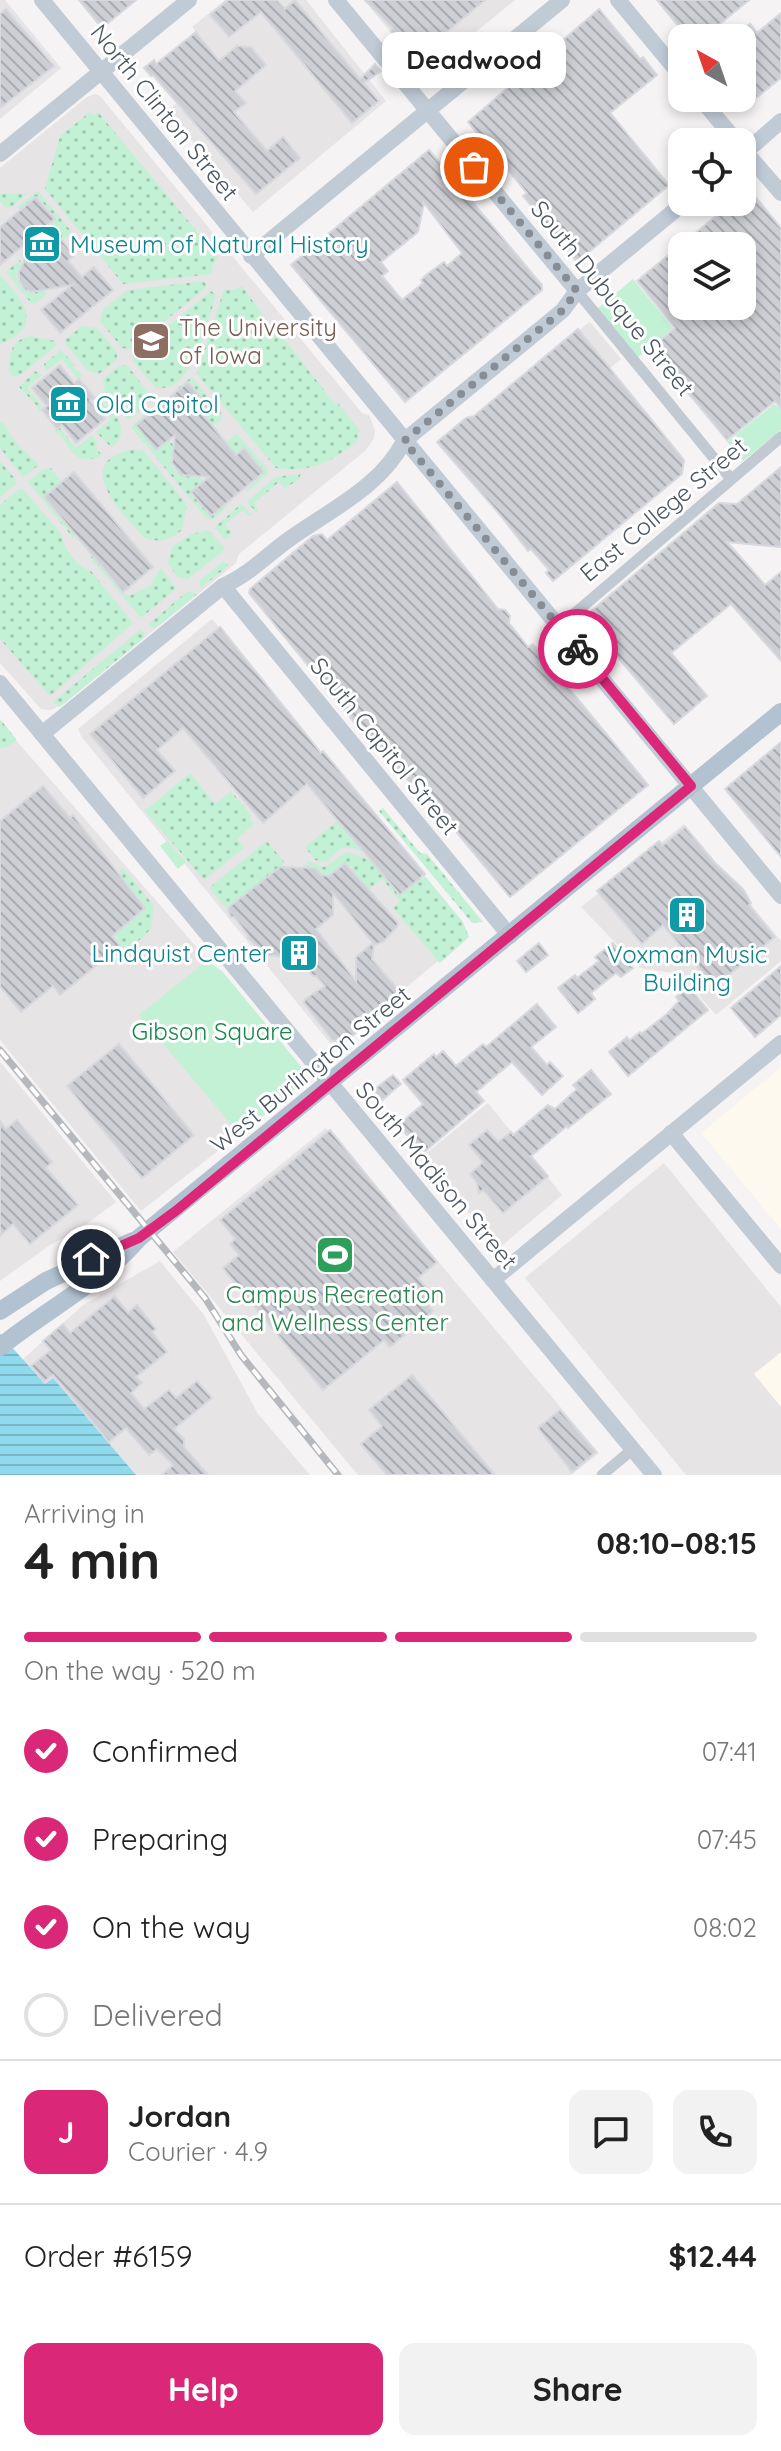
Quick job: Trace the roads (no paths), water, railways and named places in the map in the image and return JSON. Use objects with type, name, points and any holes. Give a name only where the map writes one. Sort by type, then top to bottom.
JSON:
[{"type":"main road","name":"West Burlington Street","points":[[0,1347],[109,1270],[139,1238],[781,712]]},
{"type":"main road","name":"West Burlington Street","points":[[1,1310],[46,1281],[139,1238]]},
{"type":"street","name":"North Clinton Street","points":[[42,0],[781,896]]},
{"type":"street","points":[[0,154],[189,0]]},
{"type":"street","name":"South Dubuque Street","points":[[336,0],[731,479]]},
{"type":"street","points":[[251,256],[562,0]]},
{"type":"street","points":[[618,0],[668,60]]},
{"type":"street","points":[[712,112],[725,128]]},
{"type":"street","points":[[756,139],[781,121]]},
{"type":"street","points":[[756,165],[781,193]]},
{"type":"street","points":[[42,734],[223,586],[246,574],[291,538],[331,513],[393,461],[404,441],[554,318],[577,291],[668,216]]},
{"type":"street","name":"East College Street","points":[[574,614],[781,437]]},
{"type":"street","name":"South Capitol Street","points":[[223,586],[510,936]]},
{"type":"street","name":"South Madison Street","points":[[0,683],[654,1475]]},
{"type":"street","points":[[493,1280],[781,1043]]},
{"type":"street","points":[[671,1133],[781,1266]]},
{"type":"street","points":[[602,1475],[633,1449]]},
{"type":"water","points":[[0,1334],[45,1384],[53,1378],[136,1475],[0,1475]]},
{"type":"railway","points":[[0,1050],[205,1298],[241,1355],[338,1475]]},
{"type":"place","name":"Deadwood","points":[[474,167]]},
{"type":"place","name":"Museum of Natural History","points":[[42,244]]},
{"type":"place","name":"The University of Iowa","points":[[151,341]]},
{"type":"place","name":"Old Capitol","points":[[68,404]]},
{"type":"place","name":"Voxman Music Building","points":[[687,915]]},
{"type":"place","name":"Lindquist Center","points":[[299,953]]},
{"type":"place","name":"Campus Recreation and Wellness Center","points":[[335,1255]]},
{"type":"park label","name":"Gibson Square","points":[[212,1031]]}]
